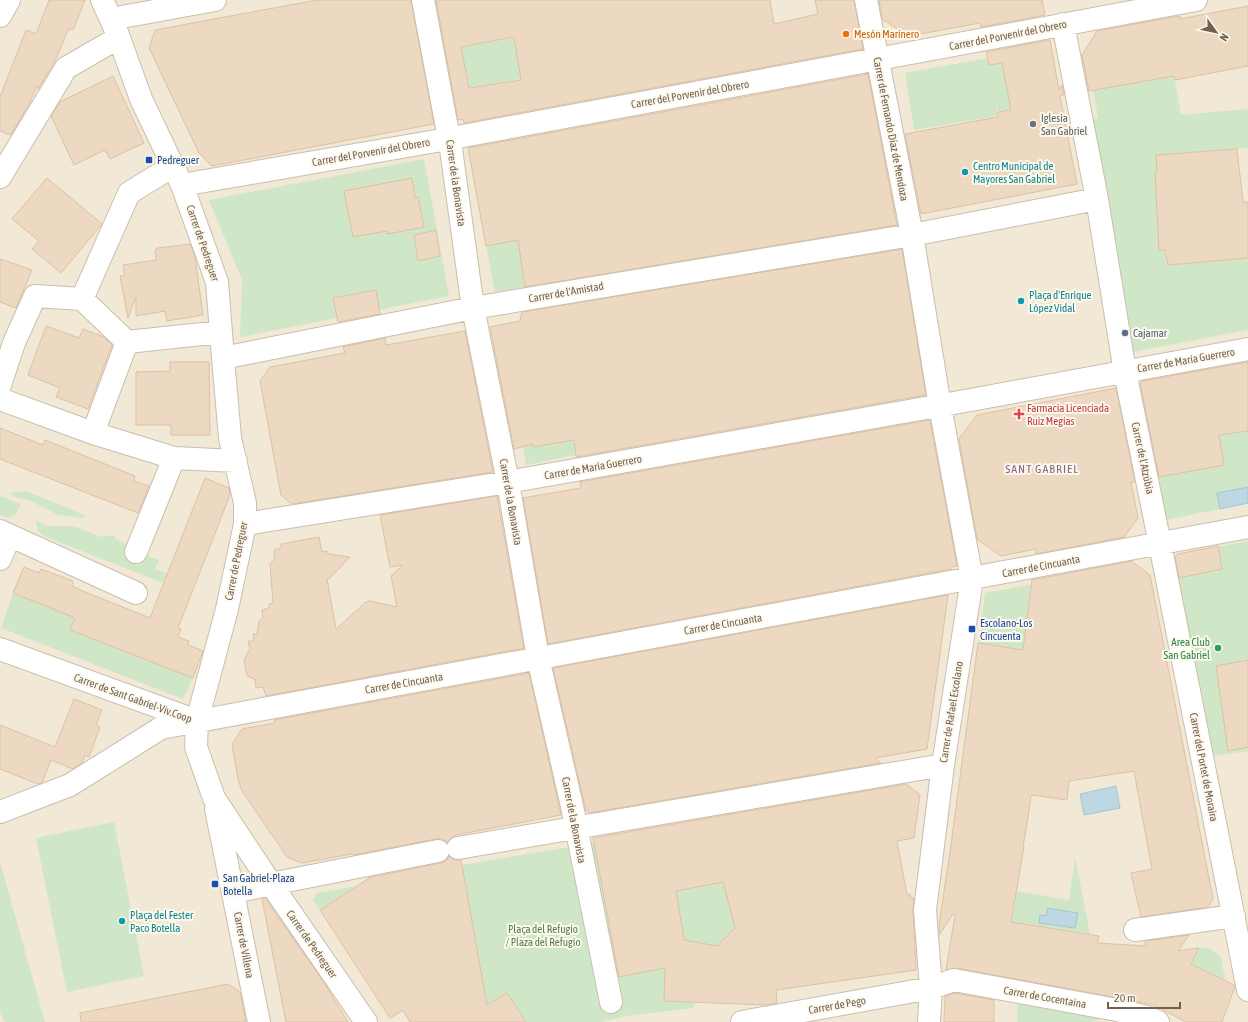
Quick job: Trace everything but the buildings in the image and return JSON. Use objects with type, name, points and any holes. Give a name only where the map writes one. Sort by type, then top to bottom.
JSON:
[{"type":"street","points":[[0,16],[9,0]]},
{"type":"street","points":[[0,177],[66,68],[106,43],[110,19],[215,0]]},
{"type":"street","name":"Carrer de la Bonavista","points":[[423,0],[449,138],[473,308],[508,482],[538,658],[572,806],[611,1002]]},
{"type":"street","name":"Carrer de Fernando Díaz de Mendoza","points":[[866,0],[912,235]]},
{"type":"street","name":"Carrer del Porvenir del Obrero","points":[[178,176],[449,138],[1196,0]]},
{"type":"street","name":"Carrer de Pedreguer","points":[[110,19],[141,99],[178,176],[217,282],[230,438],[245,503],[245,524],[227,609],[197,721],[196,747],[214,798],[366,1022]]},
{"type":"street","points":[[1063,24],[1097,199],[1125,372],[940,406],[912,235],[1097,199]]},
{"type":"street","points":[[82,299],[129,193],[178,176]]},
{"type":"street","name":"Carrer de l'Amistad","points":[[223,358],[473,308],[912,235]]},
{"type":"street","points":[[0,386],[7,340],[36,296],[82,299],[127,342],[221,332]]},
{"type":"street","points":[[93,433],[127,342]]},
{"type":"street","name":"Carrer de María Guerrero","points":[[1125,372],[1248,349]]},
{"type":"street","name":"Carrer de l'Atzúbia","points":[[1125,372],[1160,544]]},
{"type":"street","points":[[0,399],[93,433],[174,458],[236,461]]},
{"type":"street","name":"Carrer de María Guerrero","points":[[245,524],[508,482],[940,406]]},
{"type":"street","name":"Carrer de Rafael Escolano","points":[[929,1022],[931,988],[925,910],[943,765],[972,579],[940,406]]},
{"type":"street","points":[[136,552],[174,458]]},
{"type":"street","name":"Carrer de Cincuanta","points":[[197,721],[1248,527]]},
{"type":"street","points":[[0,559],[5,533],[136,593]]},
{"type":"street","name":"Carrer del Portet de Moraira","points":[[1160,544],[1239,921],[1248,990]]},
{"type":"street","name":"Carrer de Sant Gabriel-Viv.Coop","points":[[0,649],[197,721]]},
{"type":"street","name":"Carrer de Sant Gabriel-Viv.Coop","points":[[0,812],[70,785],[161,728],[197,721]]},
{"type":"street","points":[[234,892],[575,827],[943,765]]},
{"type":"street","name":"Carrer de Villena","points":[[214,798],[259,1022]]},
{"type":"street","points":[[1135,930],[1239,921]]},
{"type":"street","name":"Carrer de Cocentaina","points":[[931,988],[954,980],[1118,1016],[1146,1017],[1158,1022]]},
{"type":"street","name":"Carrer de Pego","points":[[754,1021],[931,988]]},
{"type":"shaded area","points":[[0,0],[1248,0],[1248,1022],[0,1022]]},
{"type":"green space","points":[[514,38],[521,79],[469,88],[450,49]]},
{"type":"green space","points":[[988,58],[990,65],[1002,63],[1007,87],[1016,109],[998,112],[995,99],[998,116],[914,130],[905,73]]},
{"type":"green space","points":[[1174,75],[1181,115],[1248,109],[1248,148],[1156,155],[1157,173],[1155,173],[1159,250],[1165,250],[1168,265],[1248,258],[1248,330],[1127,353],[1088,120],[1098,118],[1093,90]]},
{"type":"green space","points":[[424,159],[449,296],[240,337],[242,280],[209,200]]},
{"type":"green space","points":[[518,240],[525,287],[495,292],[486,246]]},
{"type":"green space","points":[[1248,431],[1248,503],[1166,520],[1159,477],[1214,467],[1210,437]]},
{"type":"green space","points":[[573,439],[576,455],[526,465],[523,447],[533,444],[534,447]]},
{"type":"green space","points":[[26,491],[85,515],[83,518],[58,515],[31,501],[16,497],[9,493]]},
{"type":"green space","points":[[0,496],[21,504],[14,516],[7,518],[0,515]]},
{"type":"green space","points":[[36,520],[47,526],[69,526],[79,528],[101,537],[115,535],[115,539],[132,546],[136,551],[159,560],[155,569],[167,574],[163,583],[46,537],[38,531]]},
{"type":"green space","name":"Area Club San Gabriel","points":[[1248,541],[1248,751],[1207,757],[1169,565],[1178,554]]},
{"type":"green space","points":[[1032,584],[1025,635],[1028,636],[1021,668],[977,654],[985,593]]},
{"type":"green space","points":[[13,593],[75,618],[70,630],[193,678],[183,699],[1,628]]},
{"type":"green space","points":[[114,822],[144,976],[67,992],[36,838]]},
{"type":"green space","name":"Plaça del Refugio / Plaza del Refugio","points":[[594,843],[619,977],[663,968],[676,891],[723,882],[736,932],[695,982],[664,981],[664,1001],[695,1002],[693,1008],[626,1016],[602,1022],[526,1022],[507,993],[487,1005],[462,865]]},
{"type":"green space","points":[[1075,857],[1090,934],[1012,922],[1017,891],[1069,900]]},
{"type":"green space","points":[[0,862],[45,1022],[4,1022],[0,1012]]},
{"type":"green space","points":[[357,886],[320,910],[313,900],[317,893]]},
{"type":"green space","points":[[1199,948],[1209,948],[1221,957],[1225,980],[1191,964]]},
{"type":"green space","points":[[1018,997],[1096,1009],[1099,1020],[1089,1022],[1017,1022]]},
{"type":"water","points":[[1248,487],[1248,503],[1220,509],[1217,493]]},
{"type":"water","points":[[1116,786],[1120,808],[1084,815],[1080,794]]},
{"type":"water","points":[[1048,908],[1078,913],[1075,928],[1039,923],[1040,915],[1046,916]]},
{"type":"place","name":"Mesón Marinero","points":[[846,34]]},
{"type":"place","name":"Iglesia San Gabriel","points":[[1033,124]]},
{"type":"place","name":"Pedreguer","points":[[149,160]]},
{"type":"place","name":"Centro Municipal de Mayores San Gabriel","points":[[965,172]]},
{"type":"place","name":"Plaça d'Enrique López Vidal","points":[[1021,301]]},
{"type":"place","name":"Cajamar","points":[[1125,333]]},
{"type":"place","name":"Farmacia Licenciada Ruiz Megias","points":[[1019,414]]},
{"type":"place","name":"Escolano-Los Cincuenta","points":[[972,629]]},
{"type":"place","name":"Area Club San Gabriel","points":[[1218,648]]},
{"type":"place","name":"San Gabriel-Plaza Botella","points":[[215,884]]},
{"type":"place","name":"Plaça del Fester Paco Botella","points":[[122,921]]},
{"type":"district","name":"SANT GABRIEL","points":[[1042,469]]}]
